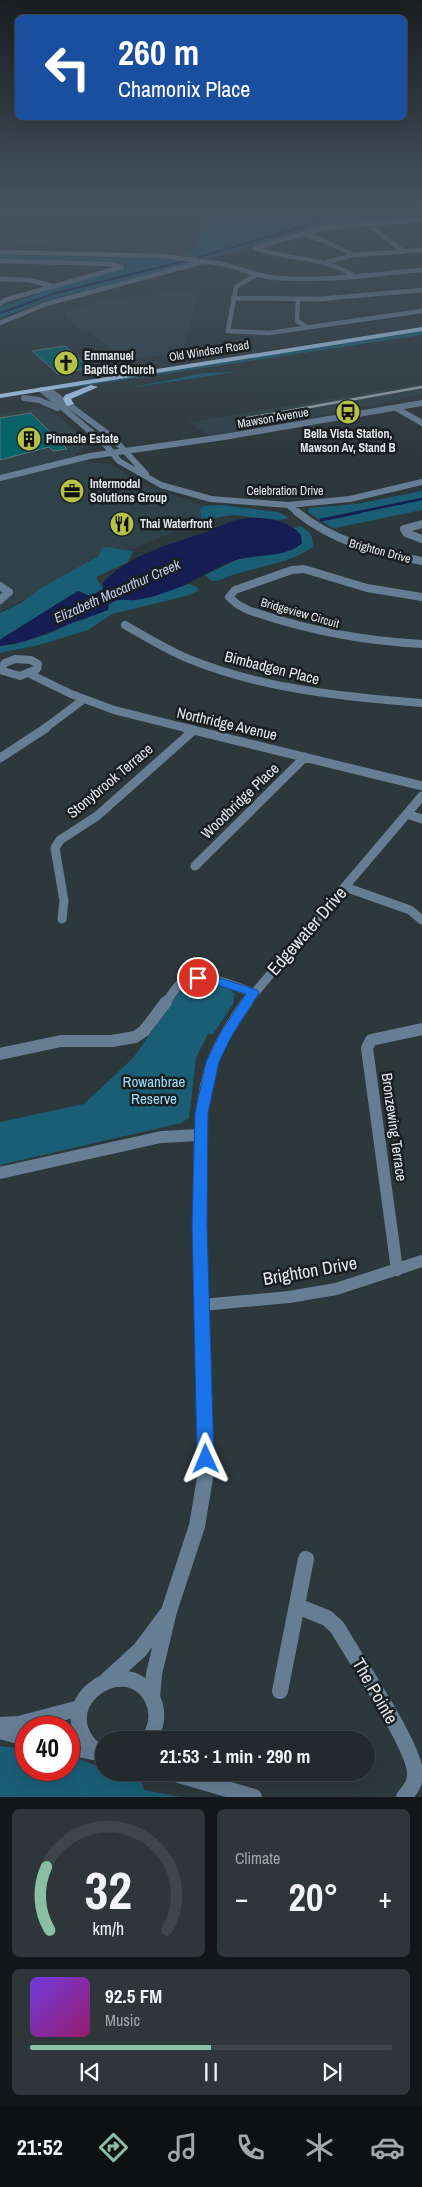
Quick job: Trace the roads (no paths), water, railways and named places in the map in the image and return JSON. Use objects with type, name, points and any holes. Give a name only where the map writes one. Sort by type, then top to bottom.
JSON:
[{"type":"highway","name":"Old Windsor Road","points":[[0,402],[24,398],[47,391],[422,329]]},
{"type":"highway","name":"Old Windsor Road","points":[[0,396],[94,387],[422,337]]},
{"type":"highway","points":[[70,404],[67,399],[68,397],[94,387]]},
{"type":"street","points":[[0,304],[6,300],[26,294]]},
{"type":"street","points":[[0,323],[46,304],[83,294]]},
{"type":"street","points":[[235,294],[227,327],[228,331],[235,333],[269,333],[422,311]]},
{"type":"street","points":[[234,298],[298,300],[374,294]]},
{"type":"street","points":[[298,300],[298,321],[306,327]]},
{"type":"street","points":[[226,338],[235,333]]},
{"type":"street","name":"Celebration Drive","points":[[47,391],[70,404],[127,451],[150,479]]},
{"type":"street","name":"Celebration Drive","points":[[47,391],[63,410],[130,468],[176,490],[211,499],[288,505],[350,499],[422,482]]},
{"type":"street","points":[[24,398],[39,400],[63,410]]},
{"type":"street","name":"Mawson Avenue","points":[[0,478],[68,460],[224,437],[422,403]]},
{"type":"street","points":[[404,406],[422,416]]},
{"type":"street","points":[[396,408],[422,423]]},
{"type":"street","name":"Brighton Drive","points":[[288,505],[310,523],[341,540],[372,551],[422,561]]},
{"type":"street","points":[[422,524],[404,529],[406,532],[422,539]]},
{"type":"street","name":"Bridgeview Circuit","points":[[422,597],[367,588],[304,570],[292,570],[274,576],[235,590],[229,596],[232,602],[250,611],[307,629],[364,640],[422,644]]},
{"type":"street","points":[[0,586],[9,592],[0,600]]},
{"type":"street","name":"Bimbadgen Place","points":[[125,626],[200,663],[274,684],[322,694],[422,703]]},
{"type":"street","name":"Northridge Avenue","points":[[23,658],[38,664],[38,669],[30,674],[16,676],[2,673],[2,669],[5,663],[23,658]]},
{"type":"street","name":"Northridge Avenue","points":[[30,674],[84,699],[114,710],[422,786]]},
{"type":"street","points":[[0,758],[36,735],[84,699]]},
{"type":"street","name":"Stonybrook Terrace","points":[[62,919],[64,901],[54,848],[60,840],[96,816],[194,730]]},
{"type":"street","name":"Woodbridge Place","points":[[195,866],[305,757]]},
{"type":"street","name":"Edgewater Drive","points":[[153,1731],[156,1716],[152,1698],[154,1674],[169,1611],[197,1526],[203,1497],[206,1446],[201,1304],[200,1135],[204,1096],[213,1062],[226,1035],[253,993],[422,796]]},
{"type":"street","points":[[407,814],[422,819]]},
{"type":"street","points":[[345,887],[410,910],[422,920]]},
{"type":"street","points":[[0,1054],[61,1041],[112,1041],[135,1037],[144,1031],[180,984],[188,980],[211,979],[253,993]]},
{"type":"street","name":"Bronzewing Terrace","points":[[397,1270],[367,1048],[371,1040],[422,1028]]},
{"type":"street","points":[[0,1174],[161,1137],[200,1135]]},
{"type":"street","name":"Brighton Drive","points":[[201,1304],[289,1297],[336,1289],[422,1261]]},
{"type":"street","points":[[280,1690],[306,1559]]},
{"type":"street","name":"The Pointe","points":[[297,1606],[321,1615],[337,1627],[408,1748],[415,1767],[416,1779],[412,1788],[404,1797]]},
{"type":"street","name":"Edgewater Drive","points":[[80,1708],[90,1691],[106,1680],[140,1650],[169,1611]]},
{"type":"street","points":[[106,1680],[127,1679],[146,1689],[152,1698]]},
{"type":"street","points":[[0,1725],[36,1720],[80,1708],[79,1728],[87,1746],[95,1751]]},
{"type":"street","points":[[0,1731],[15,1735]]},
{"type":"street","points":[[80,1750],[95,1753]]},
{"type":"street","points":[[196,1781],[254,1797]]},
{"type":"street","points":[[204,1781],[211,1786]]},
{"type":"water","points":[[249,518],[271,519],[284,523],[301,535],[302,543],[288,551],[247,557],[230,562],[181,587],[159,595],[116,601],[109,604],[108,610],[103,612],[35,638],[0,646],[0,640],[4,637],[78,591],[90,596],[103,590],[103,583],[113,573],[137,558],[232,521]]},
{"type":"waterway","points":[[0,313],[54,294]]},
{"type":"waterway","name":"Elizabeth Macarthur Creek","points":[[354,513],[422,499]]},
{"type":"waterway","name":"Elizabeth Macarthur Creek","points":[[321,520],[360,512]]},
{"type":"railway","points":[[237,420],[422,387]]},
{"type":"place","name":"Emmanuel Baptist Church","points":[[66,363]]},
{"type":"place","name":"Bella Vista Station, Mawson Av, Stand B","points":[[348,412]]},
{"type":"place","name":"Pinnacle Estate","points":[[29,439]]},
{"type":"place","name":"Intermodal Solutions Group","points":[[72,491]]},
{"type":"place","name":"Thai Waterfront","points":[[122,524]]},
{"type":"park label","name":"Rowanbrae Reserve","points":[[154,1090]]}]
